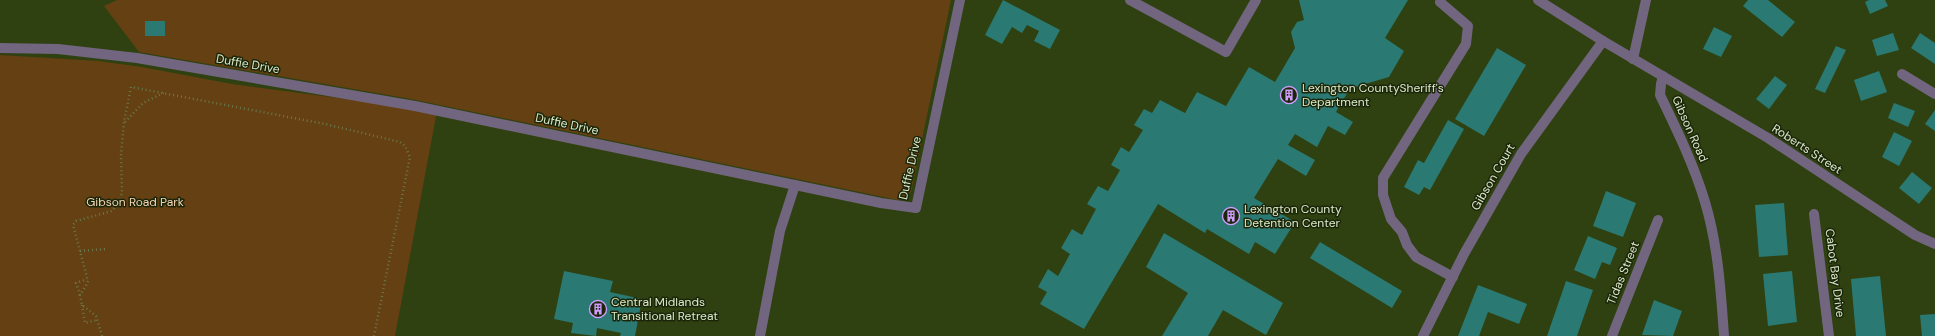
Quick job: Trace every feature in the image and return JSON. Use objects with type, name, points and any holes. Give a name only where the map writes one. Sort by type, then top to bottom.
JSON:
[{"type":"street","name":"Duffie Drive","points":[[0,48],[58,49],[137,58],[407,105],[881,203],[916,208],[960,0]]},
{"type":"street","points":[[1134,1],[1226,52],[1256,0]]},
{"type":"street","points":[[1441,0],[1440,2],[1468,26],[1466,44],[1383,178],[1383,195],[1391,219],[1416,257],[1453,277]]},
{"type":"street","points":[[1538,0],[1603,41],[1663,76]]},
{"type":"street","points":[[1633,59],[1646,0]]},
{"type":"street","name":"Gibson Court","points":[[1423,336],[1490,207],[1520,154],[1603,41]]},
{"type":"street","points":[[1902,74],[1935,94]]},
{"type":"street","name":"Roberts Street","points":[[1663,76],[1768,138],[1914,235],[1935,244]]},
{"type":"street","name":"Gibson Road","points":[[1663,76],[1660,95],[1692,164],[1707,210],[1713,238],[1724,336]]},
{"type":"street","points":[[760,336],[780,231],[795,185]]},
{"type":"street","name":"Cabot Bay Drive","points":[[1814,214],[1829,336]]},
{"type":"street","name":"Tidas Street","points":[[1612,336],[1658,220]]},
{"type":"path","points":[[80,295],[87,284],[87,279],[73,223],[112,211],[120,200],[124,123],[131,86],[325,124],[400,142],[405,146],[410,157],[374,336]]},
{"type":"path","points":[[124,123],[137,108],[150,98],[165,92],[174,94]]},
{"type":"path","points":[[80,251],[106,249]]},
{"type":"path","points":[[87,279],[76,283],[80,295],[85,323],[97,320]]},
{"type":"path","points":[[82,305],[96,316],[102,336]]},
{"type":"green space","points":[[117,0],[951,0],[911,192],[898,200],[411,99],[139,52],[104,6]]},
{"type":"green space","name":"Gibson Road Park","points":[[0,55],[98,61],[142,67],[232,84],[437,111],[395,336],[0,336]]},
{"type":"building","points":[[1003,0],[1060,30],[1050,49],[1034,41],[1039,31],[1027,25],[1022,33],[1012,27],[1002,44],[985,35]]},
{"type":"building","points":[[1299,0],[1408,0],[1385,38],[1404,51],[1389,77],[1355,87],[1352,85],[1336,112],[1353,122],[1345,135],[1328,126],[1317,147],[1295,134],[1288,145],[1315,160],[1306,176],[1278,159],[1254,198],[1295,222],[1275,254],[1255,242],[1249,254],[1207,229],[1205,233],[1158,204],[1084,329],[1040,304],[1047,292],[1038,287],[1048,269],[1058,276],[1070,254],[1061,248],[1072,229],[1082,235],[1096,209],[1087,204],[1098,186],[1108,191],[1120,170],[1111,165],[1121,147],[1129,152],[1143,130],[1134,125],[1144,109],[1152,113],[1160,100],[1185,113],[1197,92],[1226,106],[1249,67],[1275,82],[1295,48],[1291,32],[1297,22],[1304,20]]},
{"type":"building","points":[[1748,0],[1768,0],[1795,22],[1782,37],[1743,6]]},
{"type":"building","points":[[1869,0],[1885,0],[1888,6],[1870,14],[1865,2]]},
{"type":"building","points":[[145,21],[165,21],[165,36],[145,36]]},
{"type":"building","points":[[1714,27],[1732,36],[1721,57],[1703,49]]},
{"type":"building","points":[[1893,33],[1899,50],[1877,56],[1872,40]]},
{"type":"building","points":[[1920,33],[1935,43],[1935,64],[1911,48]]},
{"type":"building","points":[[1836,46],[1846,50],[1825,93],[1815,89]]},
{"type":"building","points":[[1497,48],[1526,65],[1484,136],[1455,119]]},
{"type":"building","points":[[1879,71],[1887,92],[1861,101],[1854,80]]},
{"type":"building","points":[[1775,76],[1787,85],[1769,109],[1756,99]]},
{"type":"building","points":[[1894,103],[1915,111],[1908,127],[1888,118]]},
{"type":"building","points":[[1935,110],[1935,131],[1925,124]]},
{"type":"building","points":[[1448,120],[1464,129],[1430,190],[1424,187],[1419,195],[1404,187],[1418,160],[1424,163]]},
{"type":"building","points":[[1894,132],[1912,141],[1899,166],[1882,157]]},
{"type":"building","points":[[1912,172],[1932,188],[1919,204],[1899,188]]},
{"type":"building","points":[[1606,191],[1636,203],[1623,237],[1593,226]]},
{"type":"building","points":[[1784,203],[1788,255],[1759,257],[1755,205]]},
{"type":"building","points":[[1164,233],[1283,303],[1266,335],[1223,310],[1208,336],[1162,336],[1188,293],[1146,267]]},
{"type":"building","points":[[1588,236],[1617,248],[1610,265],[1602,262],[1595,279],[1574,270]]},
{"type":"building","points":[[1320,242],[1402,291],[1392,308],[1310,258]]},
{"type":"building","name":"Central Midlands Transitional Retreat","points":[[564,271],[613,281],[610,292],[642,299],[635,336],[620,336],[621,333],[597,328],[596,336],[571,333],[573,323],[554,319]]},
{"type":"building","points":[[1792,271],[1797,322],[1768,326],[1763,274]]},
{"type":"building","points":[[1880,276],[1886,336],[1856,336],[1851,279]]},
{"type":"building","points":[[1566,281],[1593,290],[1577,336],[1547,336]]},
{"type":"building","points":[[1478,285],[1527,304],[1519,324],[1488,312],[1479,336],[1458,336]]},
{"type":"building","points":[[1654,300],[1682,311],[1673,336],[1642,335]]},
{"type":"building","points":[[1935,314],[1935,336],[1922,336],[1920,315]]},
{"type":"place","name":"Lexington CountySheriff's Department","points":[[1289,95]]},
{"type":"place","name":"Lexington County Detention Center","points":[[1231,216]]},
{"type":"place","name":"Central Midlands Transitional Retreat","points":[[598,309]]}]
